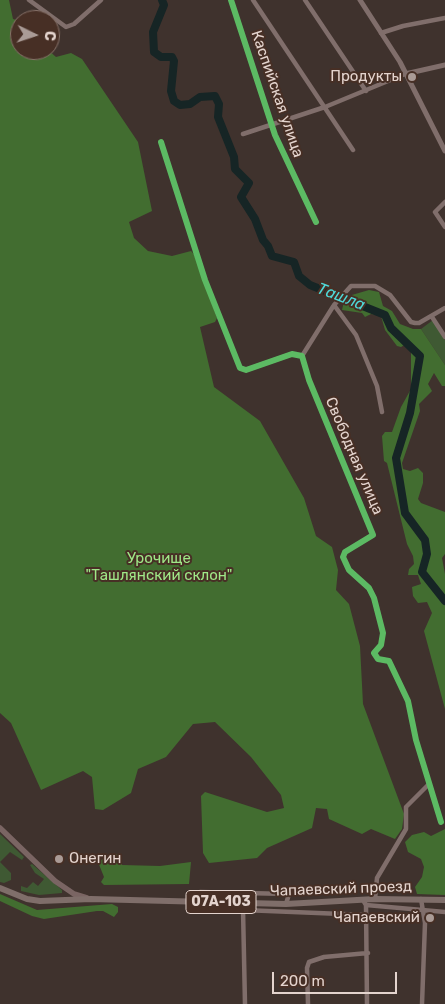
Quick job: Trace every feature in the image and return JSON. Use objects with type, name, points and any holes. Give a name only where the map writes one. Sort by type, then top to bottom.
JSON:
[{"type":"main road","points":[[0,828],[55,881],[74,894],[91,899]]},
{"type":"main road","points":[[0,832],[14,842]]},
{"type":"main road","name":"Чапаевский проезд","points":[[0,888],[32,900],[91,899],[243,906],[365,903],[375,899],[445,900]]},
{"type":"street","points":[[29,0],[50,14],[63,26],[74,24],[101,0]]},
{"type":"street","name":"Каспийская улица","points":[[231,0],[272,126],[316,222]]},
{"type":"street","points":[[253,0],[353,150]]},
{"type":"street","points":[[305,0],[366,91]]},
{"type":"street","points":[[360,0],[405,74],[445,151]]},
{"type":"street","points":[[381,33],[403,26],[445,18]]},
{"type":"street","points":[[244,134],[325,107],[405,74],[445,65]]},
{"type":"street","points":[[161,142],[205,280],[240,368],[246,370],[292,354],[302,356],[334,305],[351,286],[375,286],[390,295],[411,322],[419,323],[445,308]]},
{"type":"street","points":[[445,202],[435,212],[445,227]]},
{"type":"street","points":[[334,305],[356,335],[377,386],[382,412]]},
{"type":"street","points":[[432,317],[445,337]]},
{"type":"street","name":"Свободная улица","points":[[302,356],[309,380],[373,535],[344,552],[343,557],[349,570],[369,588],[374,598],[383,633],[381,645],[374,653],[378,659],[389,661],[408,701],[416,740],[440,822]]},
{"type":"street","points":[[375,899],[377,878],[406,829],[406,807],[429,784]]},
{"type":"street","points":[[200,892],[289,894],[286,904]]},
{"type":"street","points":[[422,899],[424,911],[422,1004]]},
{"type":"street","points":[[367,1004],[368,953],[365,903],[445,912]]},
{"type":"street","points":[[245,1004],[243,906],[366,915]]},
{"type":"street","points":[[308,1004],[307,968],[309,962],[324,957],[368,953]]},
{"type":"green space","name":"Урочище \"Ташлянский склон\"","points":[[0,0],[9,0],[11,10],[10,60],[60,60],[60,56],[71,53],[82,59],[138,142],[152,211],[129,222],[134,238],[148,251],[172,256],[191,251],[194,254],[217,318],[215,322],[200,327],[214,387],[260,421],[304,498],[316,536],[332,547],[338,570],[336,590],[349,604],[360,646],[363,704],[404,814],[402,829],[395,839],[371,829],[362,834],[329,819],[327,809],[316,808],[312,828],[267,848],[257,858],[209,863],[203,853],[201,796],[205,792],[267,812],[284,808],[281,795],[251,757],[215,722],[193,724],[166,757],[138,769],[131,793],[103,810],[95,809],[92,777],[83,771],[41,790],[11,723],[0,713]]},
{"type":"green space","points":[[369,290],[379,292],[383,306],[392,311],[400,324],[413,329],[421,329],[445,365],[445,386],[442,386],[434,373],[428,384],[432,391],[419,404],[420,411],[402,463],[403,469],[410,471],[418,468],[423,473],[423,483],[418,499],[421,503],[445,512],[445,554],[442,558],[445,574],[445,709],[424,631],[432,613],[427,602],[418,603],[413,596],[412,587],[421,584],[418,575],[408,575],[409,569],[414,564],[413,556],[407,544],[387,463],[384,461],[382,436],[385,432],[392,432],[401,407],[411,389],[411,349],[406,344],[401,347],[397,346],[385,330],[381,316],[371,314],[365,317],[362,313],[342,310],[345,297]]},
{"type":"green space","points":[[433,320],[445,340],[445,365],[421,329]]},
{"type":"green space","points":[[445,829],[445,895],[417,894],[415,887],[422,877],[424,867],[421,859],[408,852],[405,842],[412,835],[424,832],[431,836]]},
{"type":"green space","points":[[0,834],[24,857],[22,860],[10,852],[0,862]]},
{"type":"green space","points":[[111,854],[121,854],[122,865],[160,866],[191,862],[189,884],[104,885],[101,882],[104,877],[98,862]]},
{"type":"green space","points":[[0,862],[11,873],[11,880],[4,883],[0,882]]},
{"type":"green space","points":[[32,864],[62,890],[62,893],[39,895],[21,891],[21,886],[27,888],[33,882],[38,886],[44,879],[35,873],[30,865]]},
{"type":"green space","points":[[0,894],[37,910],[112,904],[118,907],[118,912],[114,917],[103,911],[97,911],[44,919],[32,916],[0,901]]},
{"type":"waterway","name":"Ташла","points":[[162,0],[164,5],[153,32],[154,52],[161,57],[172,57],[174,61],[171,91],[174,101],[180,105],[190,104],[200,97],[215,96],[219,104],[218,117],[234,157],[235,169],[249,183],[241,197],[255,219],[272,256],[294,262],[299,276],[310,285],[385,315],[391,328],[420,356],[410,413],[396,458],[405,513],[425,540],[427,554],[422,572],[445,601]]},
{"type":"cycle path","points":[[231,0],[275,135],[316,222]]},
{"type":"cycle path","points":[[161,142],[205,280],[240,368],[246,370],[292,354],[302,356],[309,380],[373,535],[345,552],[343,557],[349,570],[369,588],[374,598],[383,633],[381,645],[374,653],[378,659],[389,661],[408,701],[416,740],[441,822]]},
{"type":"place","name":"Продукты","points":[[412,77]]},
{"type":"place","name":"Онегин","points":[[59,859]]},
{"type":"place","name":"Чапаевский","points":[[430,918]]}]
